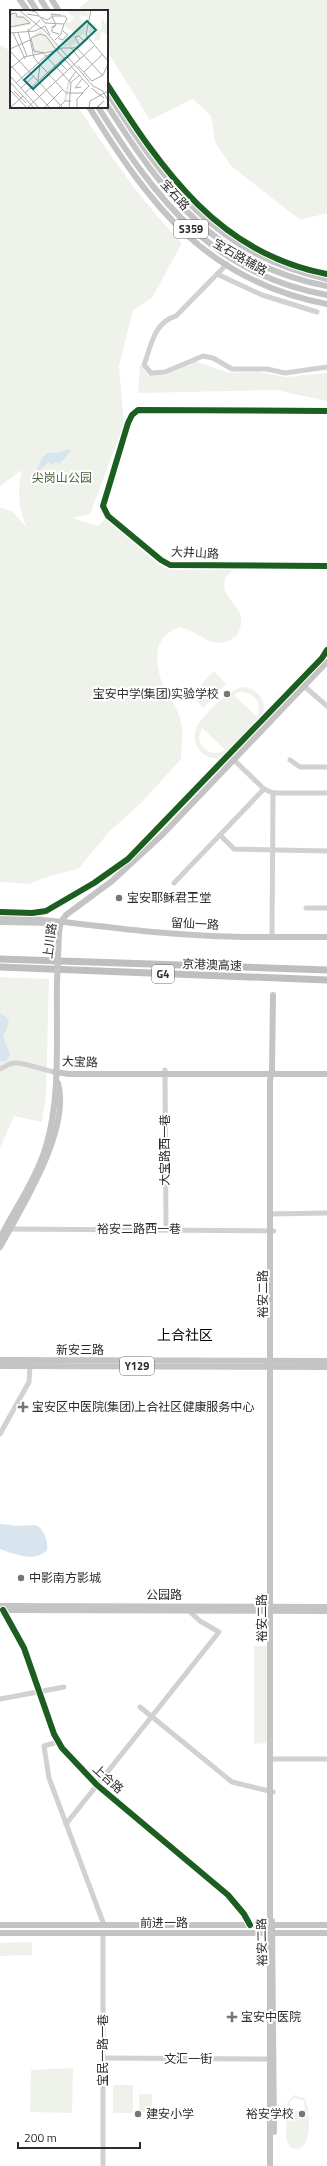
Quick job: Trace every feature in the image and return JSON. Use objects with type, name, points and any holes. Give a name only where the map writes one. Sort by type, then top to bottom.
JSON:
[{"type":"highway","name":"京港澳高速","points":[[0,959],[327,970]]},
{"type":"highway","name":"京港澳高速","points":[[0,968],[327,980]]},
{"type":"main road","points":[[20,0],[27,10]]},
{"type":"main road","points":[[30,0],[36,10]]},
{"type":"main road","points":[[41,0],[47,10]]},
{"type":"main road","points":[[52,0],[58,10]]},
{"type":"main road","name":"宝石路辅路","points":[[108,93],[170,182],[196,211],[213,226],[245,249],[263,258],[285,267],[327,279]]},
{"type":"main road","name":"宝石路","points":[[108,106],[153,174],[197,223],[223,243],[251,259],[282,274],[327,286]]},
{"type":"main road","name":"宝石路辅路","points":[[90,108],[119,156],[162,211],[186,235],[226,264],[276,289],[327,304]]},
{"type":"main road","name":"宝石路","points":[[99,108],[146,179],[191,229],[218,250],[247,267],[279,282],[327,295]]},
{"type":"main road","name":"上川路","points":[[0,1248],[7,1229],[46,1148],[55,1105],[57,983],[59,932],[62,922],[77,906],[112,881],[141,855],[327,662]]},
{"type":"main road","points":[[0,917],[46,919],[62,922]]},
{"type":"main road","points":[[0,922],[62,922]]},
{"type":"main road","name":"留仙一路","points":[[62,922],[166,933],[272,937],[327,937]]},
{"type":"main road","name":"裕安二路","points":[[270,2166],[272,2059],[272,1934],[270,1925],[273,995]]},
{"type":"main road","name":"大宝路","points":[[55,1072],[69,1074],[327,1070]]},
{"type":"main road","name":"大宝路","points":[[272,1072],[327,1074]]},
{"type":"main road","name":"上川路","points":[[0,1238],[7,1229]]},
{"type":"main road","name":"新安三路","points":[[0,1360],[272,1364],[327,1367]]},
{"type":"main road","name":"新安三路","points":[[0,1366],[272,1364],[327,1361]]},
{"type":"main road","name":"公园路","points":[[1,1609],[189,1611],[327,1607]]},
{"type":"main road","name":"公园路","points":[[1,1609],[271,1609],[327,1611]]},
{"type":"main road","name":"裕安二路","points":[[271,1609],[273,1759],[271,1792]]},
{"type":"main road","name":"前进一路","points":[[0,1925],[327,1925]]},
{"type":"main road","name":"前进一路","points":[[0,1933],[327,1933]]},
{"type":"main road","name":"裕安二路","points":[[272,2059],[274,2166]]},
{"type":"street","points":[[226,264],[176,316],[168,319],[158,328],[144,365],[151,373],[165,372],[203,356],[213,358],[232,369],[267,368],[285,373],[327,367]]},
{"type":"street","points":[[216,274],[262,294],[317,312]]},
{"type":"street","name":"大井山路","points":[[327,411],[142,409],[135,412],[129,419],[104,502],[105,513],[167,564],[176,566],[327,566]]},
{"type":"street","points":[[304,686],[327,706]]},
{"type":"street","points":[[233,759],[264,789],[273,793],[327,793]]},
{"type":"street","points":[[290,760],[300,767],[327,767]]},
{"type":"street","points":[[174,883],[264,789]]},
{"type":"street","points":[[272,937],[273,793]]},
{"type":"street","points":[[220,835],[234,849],[327,851]]},
{"type":"street","points":[[306,908],[327,908]]},
{"type":"street","points":[[0,1069],[14,1063],[55,1072]]},
{"type":"street","name":"大宝路西一巷","points":[[165,1072],[166,1229]]},
{"type":"street","points":[[272,1214],[327,1213]]},
{"type":"street","name":"裕安二路西一巷","points":[[7,1229],[272,1231]]},
{"type":"street","points":[[0,1434],[29,1380],[30,1366]]},
{"type":"street","name":"上合路","points":[[1,1609],[11,1621],[24,1648],[58,1742],[97,1785],[228,1895],[244,1914],[250,1925]]},
{"type":"street","points":[[11,1621],[14,1610]]},
{"type":"street","points":[[66,1824],[219,1632],[189,1611]]},
{"type":"street","points":[[0,1699],[64,1688]]},
{"type":"street","points":[[140,1707],[232,1782],[271,1792]]},
{"type":"street","points":[[58,1742],[44,1746],[49,1778],[104,1925]]},
{"type":"street","points":[[273,1759],[327,1759]]},
{"type":"street","name":"宝民一路一巷","points":[[103,1934],[103,2166]]},
{"type":"street","name":"文汇一街","points":[[103,2058],[272,2059]]},
{"type":"green space","points":[[89,0],[327,0],[327,213],[300,220],[231,166],[215,142],[211,116],[193,99],[150,120],[108,53],[108,10],[82,10],[80,7]]},
{"type":"green space","name":"尖岗山公园","points":[[0,45],[10,50],[10,108],[79,108],[139,194],[182,243],[152,298],[133,310],[119,366],[124,424],[90,514],[72,518],[98,526],[105,519],[158,564],[168,569],[233,570],[225,578],[224,588],[227,595],[238,610],[241,620],[237,635],[222,643],[208,640],[180,627],[166,635],[161,641],[157,655],[159,671],[161,680],[177,711],[182,726],[181,759],[143,801],[109,832],[78,869],[53,875],[29,884],[0,882],[0,507],[13,512],[27,528],[19,499],[19,485],[22,470],[0,486]]},
{"type":"green space","points":[[195,361],[229,373],[258,372],[286,377],[327,373],[327,401],[276,390],[138,393],[140,365],[148,375],[166,375]]},
{"type":"green space","points":[[214,671],[226,684],[219,691],[206,679]]},
{"type":"green space","points":[[206,679],[219,692],[212,699],[199,687]]},
{"type":"green space","points":[[242,687],[248,688],[253,690],[261,697],[264,706],[262,717],[249,735],[228,753],[217,758],[208,757],[199,750],[196,744],[196,729],[209,711],[223,698]],"holes":[[[239,692],[249,694],[256,699],[259,707],[257,717],[234,695]],[[202,728],[225,750],[212,753],[205,749],[202,746],[199,737]]]},
{"type":"green space","points":[[198,688],[211,700],[203,708],[191,695]]},
{"type":"green space","points":[[0,977],[49,979],[46,1096],[42,1122],[14,1116],[0,1148]]},
{"type":"green space","points":[[254,1646],[267,1646],[268,1743],[254,1744]]},
{"type":"green space","points":[[32,1942],[32,1955],[0,1956],[0,1943]]},
{"type":"green space","points":[[73,2068],[72,2113],[30,2112],[31,2070]]},
{"type":"green space","points":[[113,2085],[133,2085],[133,2113],[113,2113]]},
{"type":"green space","points":[[139,2094],[152,2094],[152,2112],[139,2112]]},
{"type":"green space","points":[[294,2095],[304,2098],[308,2110],[309,2129],[307,2138],[304,2145],[298,2149],[291,2148],[286,2139],[287,2103]],"holes":[[[295,2098],[304,2101],[305,2111],[289,2111],[290,2102]]]},
{"type":"shaded area","points":[[68,449],[71,451],[59,464],[56,462],[53,465],[49,462],[35,474],[42,458],[47,453],[60,452]]},
{"type":"shaded area","points":[[0,1013],[6,1017],[9,1022],[3,1037],[10,1054],[8,1059],[3,1062],[0,1061]]},
{"type":"shaded area","points":[[0,1524],[13,1526],[37,1526],[44,1534],[47,1543],[47,1550],[42,1554],[31,1557],[18,1555],[0,1549]]},
{"type":"cycle path","points":[[108,86],[150,148],[173,177],[198,204],[225,228],[255,248],[289,264],[327,274]]},
{"type":"cycle path","points":[[327,411],[138,410],[132,415],[128,423],[103,506],[108,516],[161,560],[170,565],[327,566]]},
{"type":"cycle path","points":[[0,912],[32,913],[46,911],[94,883],[128,859],[322,658],[327,650]]},
{"type":"cycle path","points":[[3,1610],[24,1648],[54,1734],[62,1748],[97,1785],[228,1895],[244,1914],[250,1925]]},
{"type":"place","name":"宝安中学(集团)实验学校","points":[[227,694]]},
{"type":"place","name":"宝安耶稣君王堂","points":[[119,898]]},
{"type":"place","name":"宝安区中医院(集团)上合社区健康服务中心","points":[[23,1407]]},
{"type":"place","name":"中影南方影城","points":[[21,1578]]},
{"type":"place","name":"宝安中医院","points":[[232,2017]]},
{"type":"place","name":"建安小学","points":[[138,2114]]},
{"type":"place","name":"裕安学校","points":[[302,2114]]},
{"type":"district","name":"上合社区","points":[[185,1335]]}]
